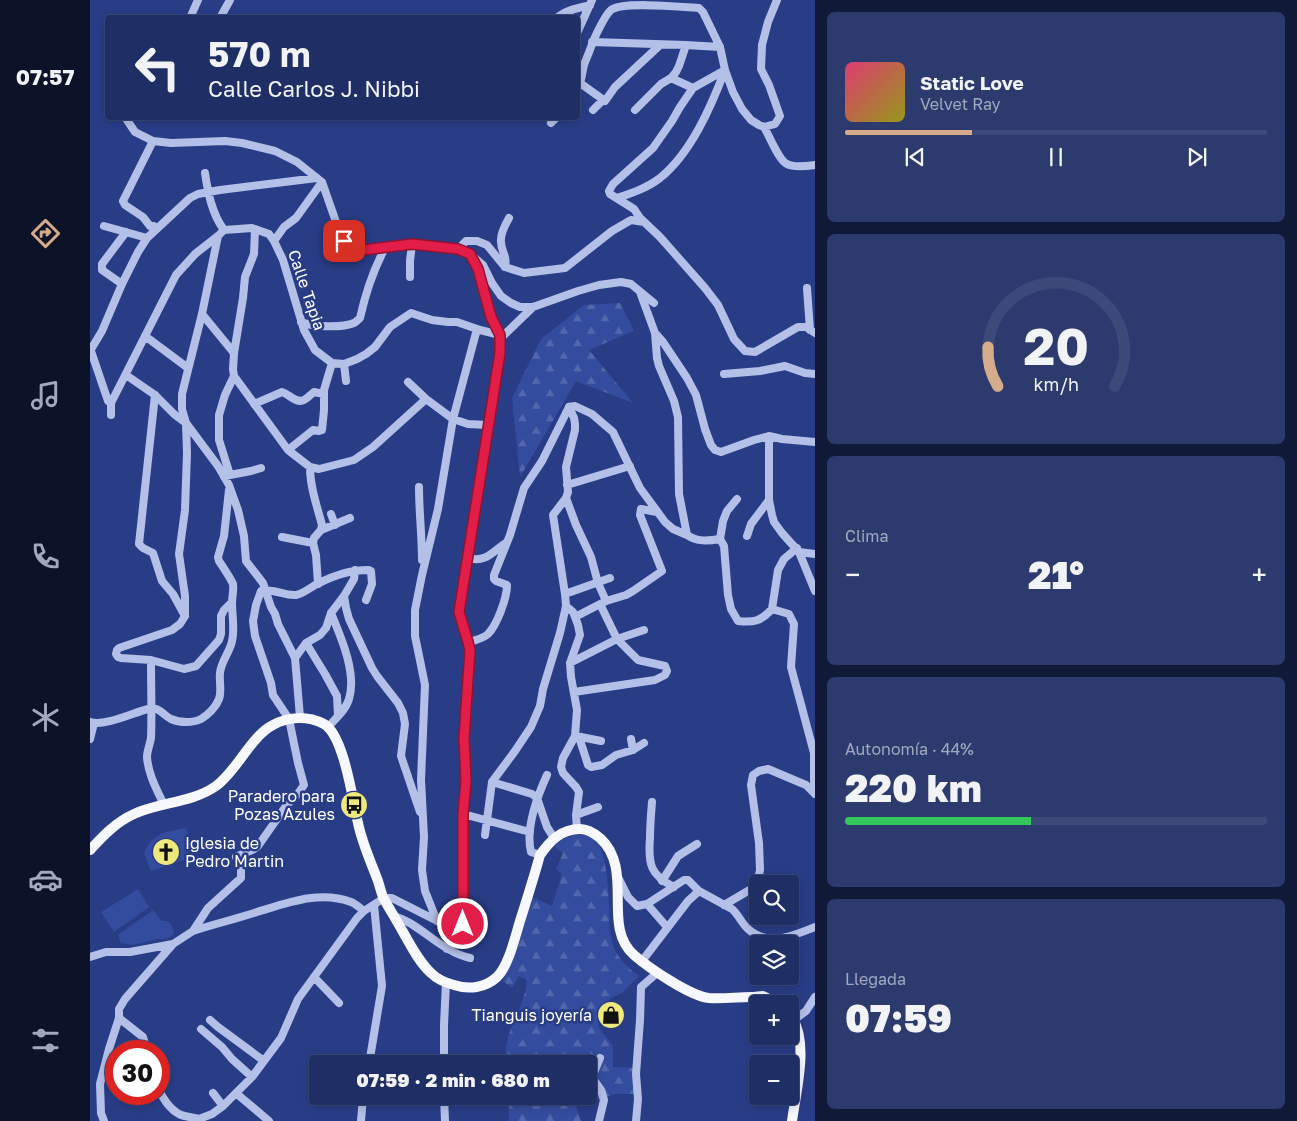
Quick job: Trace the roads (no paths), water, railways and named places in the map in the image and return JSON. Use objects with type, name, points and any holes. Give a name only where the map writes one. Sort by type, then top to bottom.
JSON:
[{"type":"main road","points":[[90,850],[100,838],[126,818],[140,811],[198,794],[216,786],[266,730],[273,725],[300,717],[324,724],[335,735],[341,750],[358,826],[384,898],[413,949],[431,973],[446,982],[460,987],[472,988],[496,977],[501,971],[512,945],[536,854],[554,838],[567,831],[577,829],[591,831],[608,846],[615,862],[618,877],[618,915],[621,934],[632,954],[657,973],[707,998],[749,996]]},
{"type":"main road","points":[[792,1121],[800,1062],[799,1033]]},
{"type":"street","points":[[191,15],[198,0]]},
{"type":"street","points":[[222,15],[230,0]]},
{"type":"street","points":[[764,127],[775,124],[780,116],[761,69],[762,45],[768,22],[777,0]]},
{"type":"street","points":[[560,15],[591,3]]},
{"type":"street","points":[[580,27],[591,3]]},
{"type":"street","points":[[580,72],[581,60],[611,10],[621,6],[632,5],[670,7],[676,3],[699,8],[703,12],[720,47],[725,70],[742,109],[751,120],[764,127],[784,164],[814,165]]},
{"type":"street","points":[[592,42],[720,47]]},
{"type":"street","points":[[593,110],[660,44]]},
{"type":"street","points":[[635,110],[661,84],[670,78],[679,66],[686,45]]},
{"type":"street","points":[[725,70],[693,88],[653,148],[613,184],[609,191],[610,194],[634,209],[640,218],[667,245],[718,305],[734,340],[745,351],[756,352],[798,328],[806,327],[812,331]]},
{"type":"street","points":[[617,198],[642,189],[659,179],[676,163],[696,134],[715,97],[725,70]]},
{"type":"street","points":[[670,78],[693,88]]},
{"type":"street","points":[[580,86],[604,101]]},
{"type":"street","points":[[128,120],[135,132],[153,141],[171,143],[225,141],[275,151],[297,162],[320,180],[344,241],[355,248],[363,250],[412,244],[458,249],[470,254],[483,265],[501,296],[520,307],[533,307],[599,285],[621,282],[631,284],[654,303]]},
{"type":"street","points":[[115,204],[123,201],[153,141]]},
{"type":"street","points":[[204,173],[210,202],[224,230]]},
{"type":"street","points":[[111,403],[108,401],[90,351],[102,331],[138,252],[147,238],[190,198],[198,194],[268,184],[320,180]]},
{"type":"street","points":[[274,241],[284,228],[296,218],[320,180]]},
{"type":"street","points":[[123,201],[125,205],[143,217],[150,226],[154,226],[156,229]]},
{"type":"street","points":[[505,267],[506,260],[501,242],[502,231],[508,218]]},
{"type":"street","points":[[458,249],[466,241],[477,241],[487,245],[505,267],[524,273],[565,268],[612,231],[631,220],[646,223]]},
{"type":"street","points":[[104,226],[147,238]]},
{"type":"street","points":[[111,415],[111,403],[176,276],[195,254],[224,230],[255,229],[254,254],[245,277],[234,353],[234,376],[288,450],[310,467],[319,469],[354,460],[373,446],[426,399]]},
{"type":"street","name":"Calle Tapia","points":[[255,229],[269,234],[274,241],[283,260],[304,330],[315,350],[332,363]]},
{"type":"street","points":[[122,284],[102,270],[101,267],[126,232]]},
{"type":"street","points":[[218,236],[202,314],[182,394],[182,408],[186,423],[187,453],[185,510],[179,554],[186,596],[185,616],[180,624],[172,630],[119,648],[116,654],[121,658],[151,660],[184,670],[196,666],[219,640],[221,616],[232,602]]},
{"type":"street","points":[[410,277],[412,244]]},
{"type":"street","points":[[301,322],[339,326],[353,323],[360,318],[372,274],[386,246]]},
{"type":"street","points":[[169,1105],[180,1115],[192,1116],[199,1120],[212,1114],[237,1094],[281,1038],[298,999],[357,918],[384,898],[392,898],[453,929],[459,928],[463,924],[463,814],[466,781],[464,738],[470,650],[459,612],[500,353],[500,335],[491,317],[478,269],[470,254]]},
{"type":"street","points":[[807,288],[812,331]]},
{"type":"street","points":[[639,290],[655,333],[659,366],[674,401],[678,417],[679,494],[687,536]]},
{"type":"street","points":[[288,450],[312,430],[322,430],[324,390],[332,363],[344,364],[366,354],[375,347],[390,328],[408,315],[412,314],[432,320],[457,322],[504,335],[533,307]]},
{"type":"street","points":[[202,314],[234,353]]},
{"type":"street","points":[[437,921],[426,891],[422,870],[423,820],[421,780],[425,686],[415,636],[415,610],[438,509],[452,419],[477,329]]},
{"type":"street","points":[[655,333],[688,378],[696,395],[705,429],[714,450],[721,452],[769,436],[814,442]]},
{"type":"street","points":[[145,336],[188,368]]},
{"type":"street","points":[[344,364],[346,381]]},
{"type":"street","points":[[724,374],[760,371],[785,366],[814,374]]},
{"type":"street","points":[[126,375],[155,395],[186,423],[227,476]]},
{"type":"street","points":[[234,376],[225,395],[219,415],[219,440],[229,485],[238,510],[244,536],[246,560],[264,583],[278,624],[295,658],[300,717]]},
{"type":"street","points":[[408,382],[452,419],[468,424],[488,426]]},
{"type":"street","points":[[254,404],[282,392],[298,401],[306,399],[314,392],[324,394]]},
{"type":"street","points":[[155,395],[139,544],[153,553],[162,581],[173,594],[185,616]]},
{"type":"street","points":[[568,407],[575,406],[592,414],[613,432],[640,488],[664,522],[693,540],[707,541],[720,539]]},
{"type":"street","points":[[485,835],[492,782],[515,751],[540,706],[566,606],[566,594],[552,515],[566,498],[568,492],[566,467],[575,424],[568,407]]},
{"type":"street","points":[[468,642],[488,635],[496,622],[508,585],[496,581],[494,576],[524,488],[542,461],[568,407]]},
{"type":"street","points":[[769,436],[769,500],[774,522],[798,550],[814,591]]},
{"type":"street","points":[[567,485],[630,466]]},
{"type":"street","points":[[310,467],[310,480],[322,525],[321,530]]},
{"type":"street","points":[[227,476],[261,468]]},
{"type":"street","points":[[90,739],[92,723],[126,717],[152,708],[160,710],[170,719],[193,722],[201,719],[216,705],[220,694],[221,667],[233,639],[233,584],[218,557],[224,536],[229,485]]},
{"type":"street","points":[[419,487],[422,575]]},
{"type":"street","points":[[566,498],[576,525],[592,557],[603,603],[617,639],[638,660],[665,666],[666,671],[665,675],[655,680],[574,692]]},
{"type":"street","points":[[737,499],[727,511],[720,539],[724,546],[731,609],[738,621],[750,623],[764,617],[772,609],[778,570],[784,559],[798,550],[814,554]]},
{"type":"street","points":[[747,536],[750,524],[769,500]]},
{"type":"street","points":[[575,617],[603,603],[626,595],[662,571],[640,515],[641,509],[657,512]]},
{"type":"street","points":[[331,514],[335,525]]},
{"type":"street","points":[[318,584],[314,538],[321,530],[350,518]]},
{"type":"street","points":[[282,537],[313,543]]},
{"type":"street","points":[[468,558],[474,560],[483,559],[507,542]]},
{"type":"street","points":[[295,658],[306,643],[320,635],[326,628],[331,613],[354,579],[355,570]]},
{"type":"street","points":[[193,931],[208,908],[240,878],[241,868],[236,857],[258,846],[286,806],[304,785],[289,719],[273,695],[271,682],[255,636],[253,621],[261,591],[297,595],[338,575],[355,570],[370,570],[372,584],[366,600]]},
{"type":"street","points":[[566,594],[610,578]]},
{"type":"street","points":[[344,596],[349,619],[372,668],[398,702],[403,713],[405,724],[401,756],[423,820]]},
{"type":"street","points":[[566,606],[573,612],[580,635],[570,663],[577,710],[577,737],[588,766],[591,768],[602,765],[644,743]]},
{"type":"street","points":[[772,609],[789,614],[794,624],[791,667],[814,753],[810,784],[814,794]]},
{"type":"street","points":[[328,727],[347,704],[350,698],[351,682],[348,660],[342,639],[331,613]]},
{"type":"street","points":[[570,663],[617,639],[644,630]]},
{"type":"street","points":[[306,643],[337,696],[338,715]]},
{"type":"street","points":[[151,660],[151,738],[147,756],[155,786],[164,804]]},
{"type":"street","points":[[577,737],[597,741]]},
{"type":"street","points":[[577,737],[563,758],[561,767],[563,773],[579,792],[576,815],[577,829]]},
{"type":"street","points":[[631,739],[633,750]]},
{"type":"street","points":[[724,905],[753,888],[758,879],[760,870],[759,843],[751,785],[753,775],[768,769],[810,784]]},
{"type":"street","points":[[536,854],[530,846],[530,832],[537,798],[547,775]]},
{"type":"street","points":[[492,782],[532,794],[537,798],[547,827],[554,838]]},
{"type":"street","points":[[652,802],[648,854],[650,864],[662,881],[674,887]]},
{"type":"street","points":[[576,815],[598,806]]},
{"type":"street","points":[[463,814],[530,832]]},
{"type":"street","points":[[90,842],[100,838]]},
{"type":"street","points":[[662,881],[678,856],[697,844]]},
{"type":"street","points":[[618,877],[628,897],[637,906],[648,904],[686,879],[699,891],[732,909],[745,926],[765,938],[778,939],[790,937],[814,927]]},
{"type":"street","points":[[642,961],[688,901],[699,891]]},
{"type":"street","points":[[104,1121],[101,1113],[100,1084],[119,1018],[119,1009],[125,999],[173,944],[193,931],[272,906],[304,899],[333,898],[353,903],[364,911]]},
{"type":"street","points":[[648,904],[667,927]]},
{"type":"street","points":[[370,1055],[382,986],[374,905]]},
{"type":"street","points":[[395,916],[412,924],[447,949],[470,958]]},
{"type":"street","points":[[447,949],[453,929]]},
{"type":"street","points":[[90,957],[106,952],[130,952],[173,944]]},
{"type":"street","points":[[636,1121],[638,1099],[636,1074],[641,987],[657,973]]},
{"type":"street","points":[[314,977],[340,1003]]},
{"type":"street","points":[[444,1055],[446,982]]},
{"type":"street","points":[[799,1014],[806,1011],[814,997]]},
{"type":"street","points":[[119,1018],[143,1037],[144,1040]]},
{"type":"street","points":[[210,1020],[264,1061]]},
{"type":"street","points":[[201,1029],[216,1041],[252,1077]]},
{"type":"street","points":[[599,1121],[604,1100],[601,1090],[594,1080],[594,1075],[600,1058]]},
{"type":"street","points":[[213,1093],[223,1106]]},
{"type":"street","points":[[237,1094],[269,1121]]},
{"type":"street","points":[[361,1121],[362,1105]]},
{"type":"street","points":[[444,1105],[445,1121]]},
{"type":"place","name":"Paradero para Pozas Azules","points":[[354,805]]},
{"type":"place","name":"Iglesia de Pedro Martin","points":[[166,852]]},
{"type":"place","name":"Tianguis joyería","points":[[611,1015]]}]
